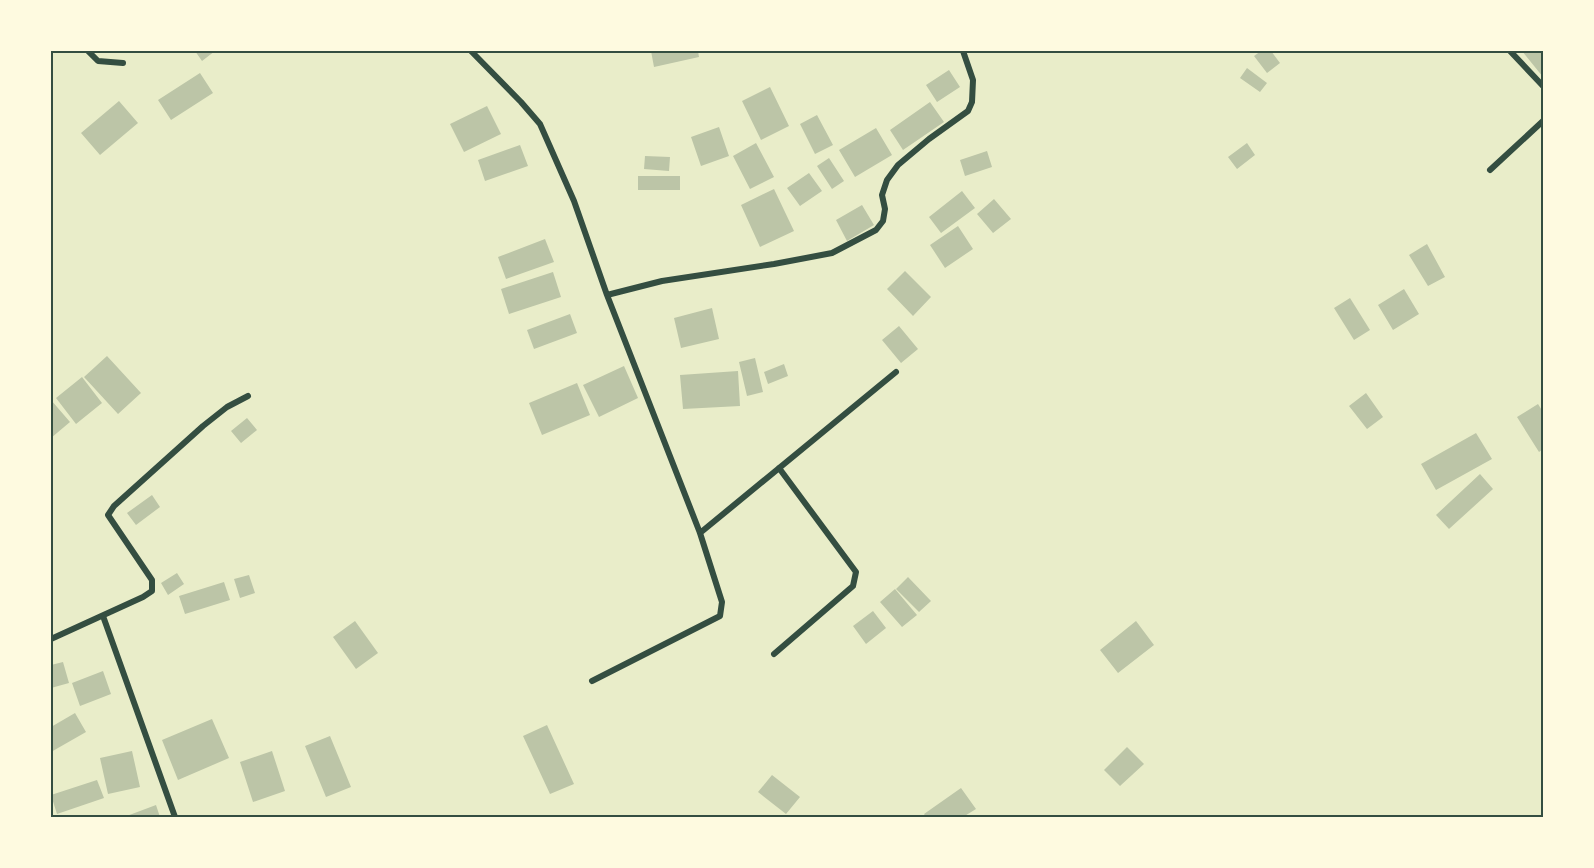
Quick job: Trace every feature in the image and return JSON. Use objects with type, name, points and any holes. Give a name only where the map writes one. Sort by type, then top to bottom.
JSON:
[{"type":"street","points":[[88,51],[98,61],[123,63]]},
{"type":"street","points":[[471,51],[540,124],[574,201],[607,294],[700,533],[722,602],[720,615],[592,681]]},
{"type":"street","points":[[607,294],[662,281],[832,253],[876,230],[883,222],[885,209],[882,195],[887,180],[898,165],[968,111],[972,102],[973,80],[963,51]]},
{"type":"street","points":[[1510,51],[1543,86]]},
{"type":"street","points":[[1490,170],[1543,121]]},
{"type":"street","points":[[700,533],[896,372]]},
{"type":"street","points":[[51,639],[152,591],[152,580],[108,515],[114,506],[203,426],[227,407],[248,396]]},
{"type":"street","points":[[774,654],[853,586],[856,572],[779,468]]},
{"type":"street","points":[[103,616],[176,817]]},
{"type":"building","points":[[195,51],[215,51],[202,61]]},
{"type":"building","points":[[651,51],[698,51],[699,57],[654,67]]},
{"type":"building","points":[[1261,51],[1271,51],[1280,63],[1267,73],[1254,56]]},
{"type":"building","points":[[1522,51],[1543,51],[1543,77]]},
{"type":"building","points":[[1247,68],[1267,83],[1260,92],[1240,78]]},
{"type":"building","points":[[949,70],[960,87],[937,102],[926,85]]},
{"type":"building","points":[[200,73],[213,93],[171,120],[158,100]]},
{"type":"building","points":[[770,87],[789,126],[761,140],[742,101]]},
{"type":"building","points":[[119,101],[138,123],[100,155],[81,133]]},
{"type":"building","points":[[930,102],[944,122],[903,150],[890,130]]},
{"type":"building","points":[[487,106],[501,134],[464,152],[450,124]]},
{"type":"building","points":[[817,115],[833,145],[815,154],[800,124]]},
{"type":"building","points":[[719,127],[729,156],[701,166],[691,137]]},
{"type":"building","points":[[876,128],[892,155],[855,177],[839,150]]},
{"type":"building","points":[[756,143],[774,177],[750,189],[733,156]]},
{"type":"building","points":[[1247,143],[1255,155],[1237,169],[1228,157]]},
{"type":"building","points":[[520,145],[528,166],[485,181],[478,160]]},
{"type":"building","points":[[987,151],[992,167],[965,176],[960,160]]},
{"type":"building","points":[[645,156],[670,157],[669,171],[644,169]]},
{"type":"building","points":[[829,158],[844,181],[832,189],[817,166]]},
{"type":"building","points":[[809,173],[822,191],[800,206],[787,188]]},
{"type":"building","points":[[638,176],[680,176],[680,190],[638,190]]},
{"type":"building","points":[[774,189],[794,231],[760,247],[741,205]]},
{"type":"building","points":[[962,191],[975,208],[941,233],[929,217]]},
{"type":"building","points":[[994,199],[1011,219],[993,233],[977,214]]},
{"type":"building","points":[[862,205],[874,225],[847,241],[836,220]]},
{"type":"building","points":[[958,226],[973,249],[945,268],[930,245]]},
{"type":"building","points":[[545,239],[554,262],[506,279],[498,257]]},
{"type":"building","points":[[1427,244],[1445,277],[1428,286],[1409,255]]},
{"type":"building","points":[[905,271],[931,297],[913,316],[887,289]]},
{"type":"building","points":[[553,272],[561,297],[509,314],[501,289]]},
{"type":"building","points":[[1404,289],[1419,314],[1393,330],[1378,305]]},
{"type":"building","points":[[1350,298],[1370,330],[1354,340],[1334,308]]},
{"type":"building","points":[[712,308],[719,339],[681,348],[674,318]]},
{"type":"building","points":[[570,314],[577,333],[534,349],[527,330]]},
{"type":"building","points":[[899,326],[918,349],[901,363],[882,340]]},
{"type":"building","points":[[107,356],[141,393],[118,414],[84,377]]},
{"type":"building","points":[[755,358],[763,392],[747,396],[739,362]]},
{"type":"building","points":[[784,364],[788,376],[768,384],[764,372]]},
{"type":"building","points":[[624,366],[638,398],[599,417],[583,385]]},
{"type":"building","points":[[738,371],[740,406],[683,409],[680,375]]},
{"type":"building","points":[[82,377],[102,403],[76,424],[56,398]]},
{"type":"building","points":[[577,383],[590,415],[542,435],[529,403]]},
{"type":"building","points":[[1366,393],[1383,417],[1367,429],[1349,406]]},
{"type":"building","points":[[51,400],[70,422],[51,438]]},
{"type":"building","points":[[1538,404],[1543,412],[1543,449],[1539,452],[1517,417]]},
{"type":"building","points":[[247,418],[257,430],[241,443],[231,431]]},
{"type":"building","points":[[1476,433],[1492,459],[1436,490],[1421,464]]},
{"type":"building","points":[[1480,474],[1493,489],[1449,529],[1436,515]]},
{"type":"building","points":[[152,495],[160,507],[136,525],[127,513]]},
{"type":"building","points":[[177,573],[184,584],[168,595],[161,583]]},
{"type":"building","points":[[249,575],[255,593],[240,598],[234,579]]},
{"type":"building","points":[[908,577],[931,601],[919,612],[896,589]]},
{"type":"building","points":[[224,582],[230,600],[185,614],[179,596]]},
{"type":"building","points":[[895,589],[917,615],[902,627],[880,602]]},
{"type":"building","points":[[873,611],[886,628],[866,644],[853,626]]},
{"type":"building","points":[[355,621],[378,653],[356,669],[333,637]]},
{"type":"building","points":[[1136,621],[1154,645],[1118,673],[1100,650]]},
{"type":"building","points":[[63,662],[69,683],[51,688],[51,665]]},
{"type":"building","points":[[103,671],[111,694],[80,706],[72,683]]},
{"type":"building","points":[[75,713],[86,732],[51,752],[51,727]]},
{"type":"building","points":[[212,719],[229,758],[178,780],[162,740]]},
{"type":"building","points":[[547,725],[574,784],[550,794],[523,736]]},
{"type":"building","points":[[330,736],[351,787],[326,797],[305,746]]},
{"type":"building","points":[[1127,747],[1144,764],[1120,786],[1104,770]]},
{"type":"building","points":[[132,751],[140,787],[108,794],[100,758]]},
{"type":"building","points":[[272,751],[285,791],[253,802],[240,762]]},
{"type":"building","points":[[772,775],[800,797],[786,814],[758,792]]},
{"type":"building","points":[[97,780],[104,798],[57,814],[51,795]]},
{"type":"building","points":[[961,788],[976,809],[963,817],[926,817],[924,814]]},
{"type":"building","points":[[156,805],[160,817],[124,817]]}]
